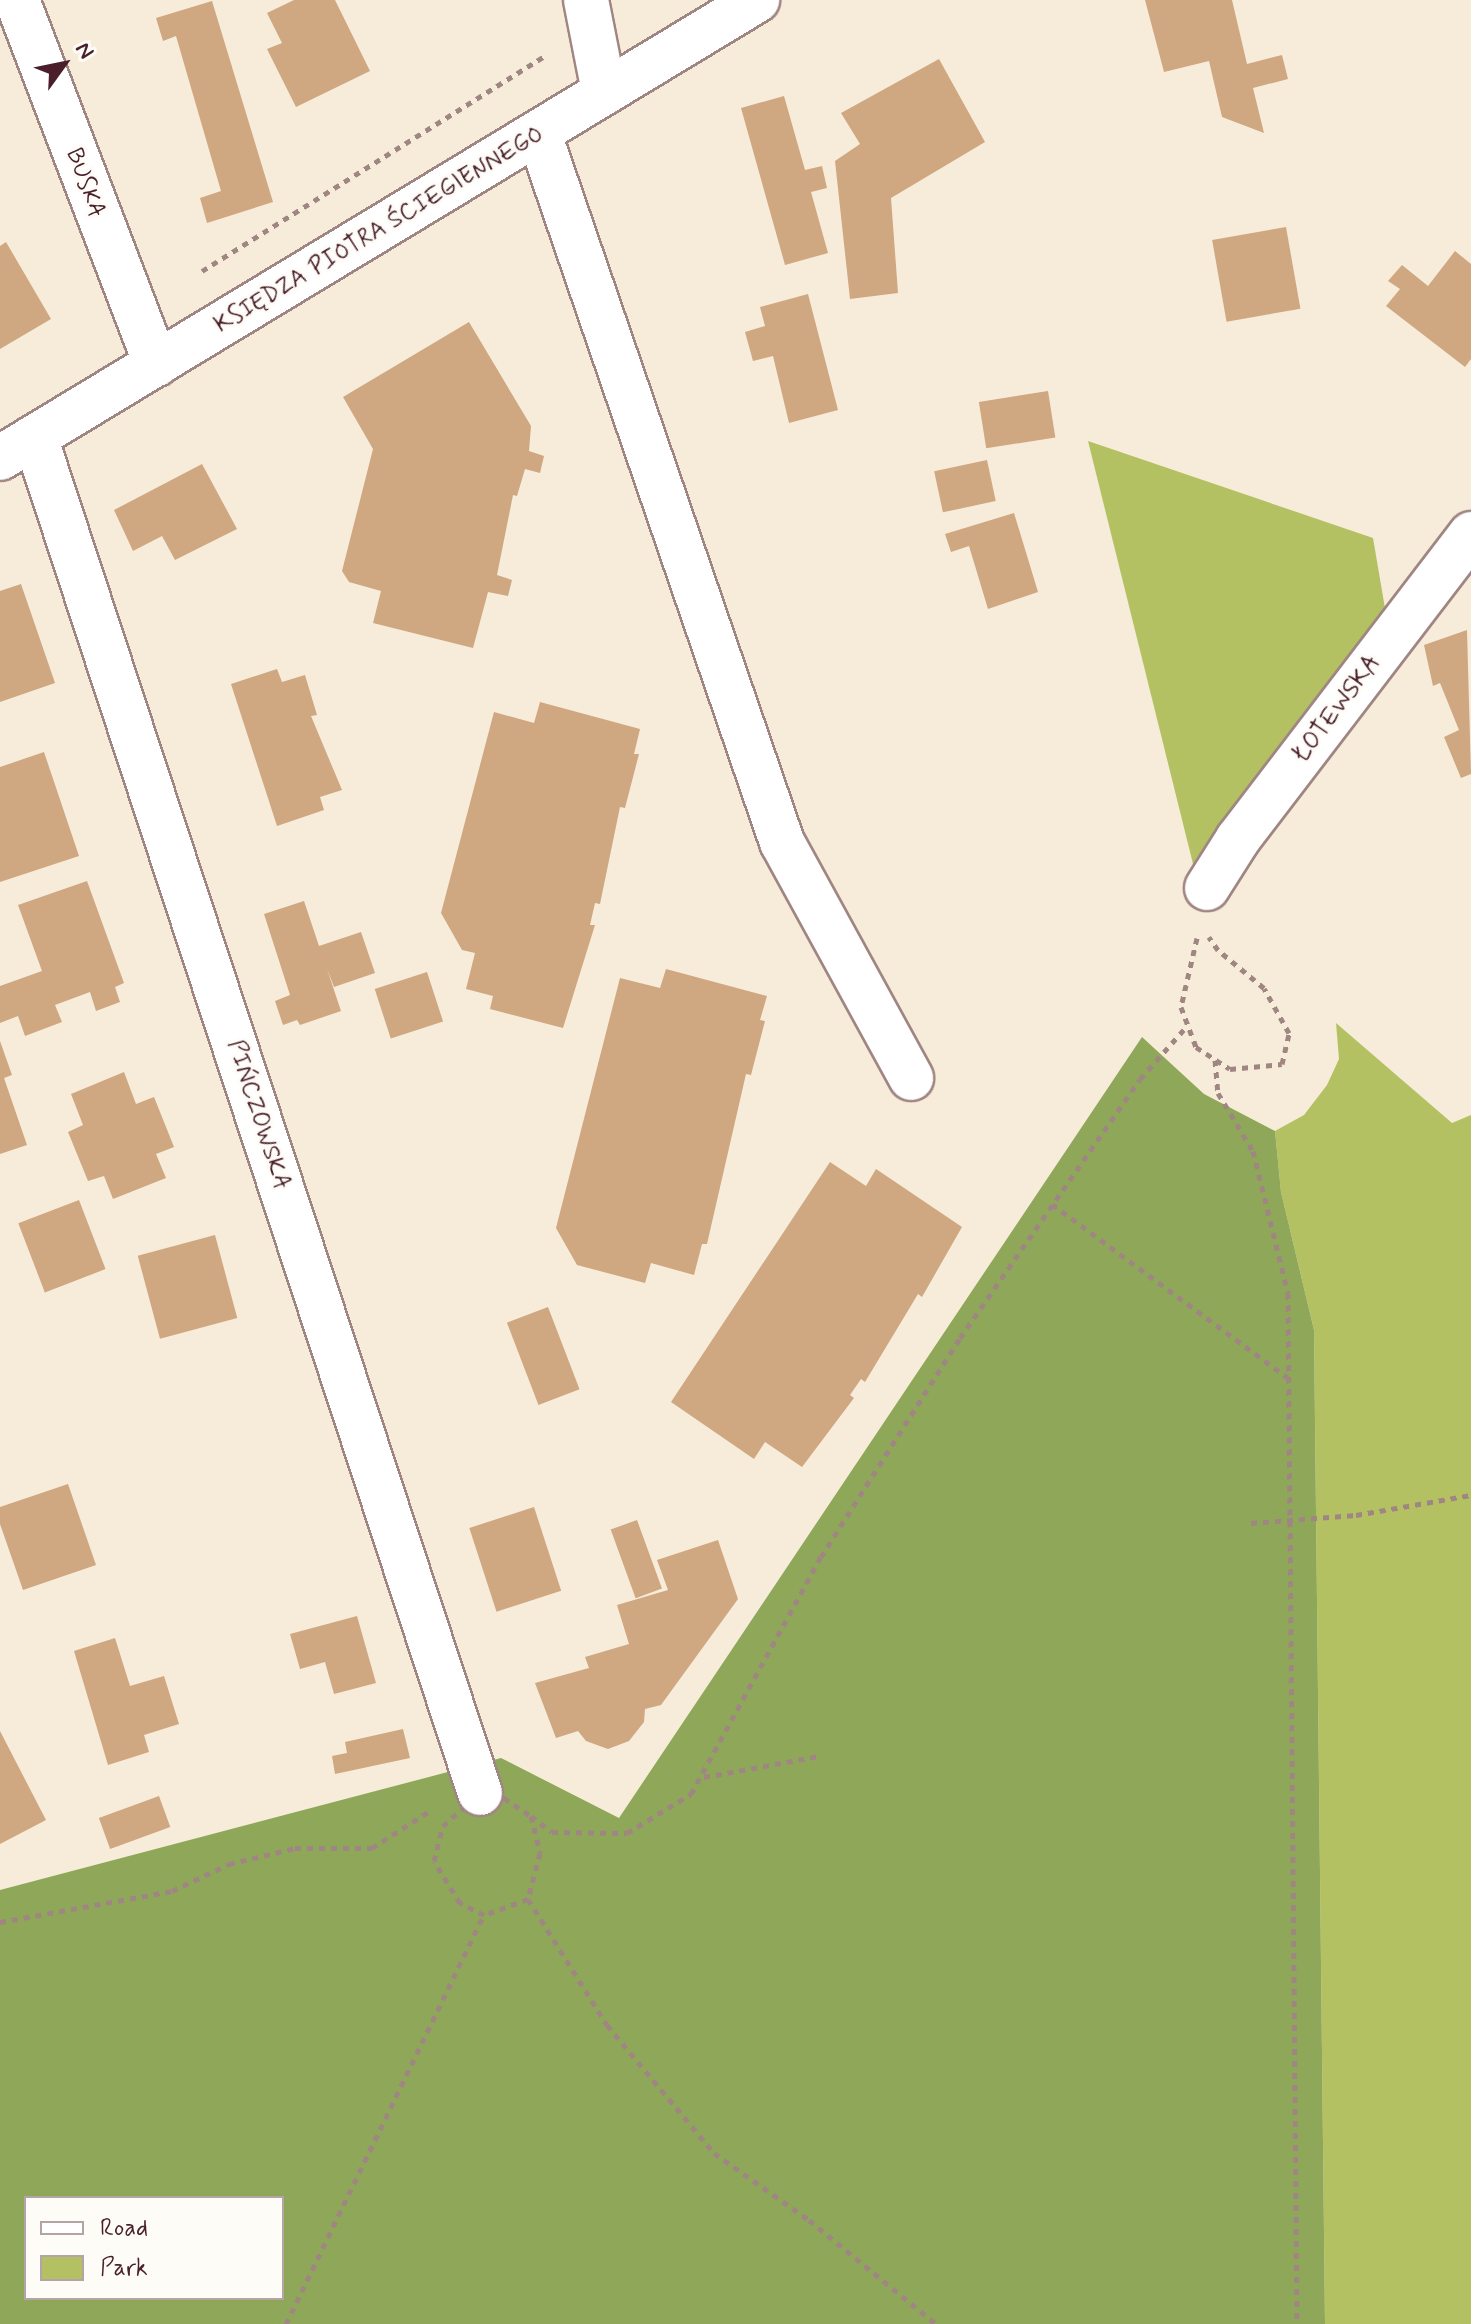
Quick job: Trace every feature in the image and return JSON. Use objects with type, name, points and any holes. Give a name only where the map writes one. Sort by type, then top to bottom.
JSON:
[{"type":"street","name":"BUSKA","points":[[17,0],[134,314],[156,364]]},
{"type":"street","name":"KSIĘDZA PIOTRA ŚCIEGIENNEGO","points":[[18,448],[757,0]]},
{"type":"street","points":[[588,14],[604,92]]},
{"type":"street","points":[[539,134],[782,842],[911,1078]]},
{"type":"street","name":"PIŃCZOWSKA","points":[[18,448],[478,1784]]},
{"type":"street","name":"ŁOTEWSKA","points":[[1207,888],[1238,839],[1471,534]]},
{"type":"path","points":[[134,314],[588,14]]},
{"type":"path","points":[[1203,926],[1218,950],[1264,988],[1289,1033],[1282,1064],[1230,1069],[1215,1060],[1196,1047],[1181,1007],[1203,926]]},
{"type":"path","points":[[478,1784],[504,1798],[552,1832],[627,1833],[691,1794],[703,1778],[821,1557],[1052,1204],[1140,1079],[1188,1025]]},
{"type":"path","points":[[1215,1060],[1218,1093],[1253,1151],[1288,1293],[1297,2324]]},
{"type":"path","points":[[1052,1204],[1289,1379]]},
{"type":"path","points":[[1251,1523],[1356,1515],[1471,1495]]},
{"type":"path","points":[[703,1778],[819,1756]]},
{"type":"path","points":[[478,1784],[443,1826],[434,1861],[460,1903],[484,1915]]},
{"type":"path","points":[[0,1922],[172,1891],[229,1864],[295,1848],[372,1848],[478,1784]]},
{"type":"path","points":[[531,1816],[540,1853],[528,1899],[607,2025],[714,2153],[809,2220],[936,2324]]},
{"type":"path","points":[[286,2324],[484,1915],[528,1899]]},
{"type":"green space","points":[[1088,441],[1373,538],[1387,620],[1197,880]]},
{"type":"green space","points":[[1336,1023],[1452,1123],[1471,1115],[1471,2324],[1325,2324],[1314,1330],[1281,1192],[1275,1131],[1304,1115],[1327,1085],[1339,1059]]},
{"type":"green space","points":[[1142,1037],[1204,1094],[1275,1131],[1281,1192],[1314,1330],[1325,2324],[0,2324],[0,1890],[501,1758],[619,1818]]},
{"type":"building","points":[[294,0],[335,0],[370,71],[296,107],[267,49],[282,43],[267,13]]},
{"type":"building","points":[[1145,0],[1232,0],[1247,64],[1282,55],[1288,79],[1253,88],[1264,133],[1222,117],[1209,61],[1164,72]]},
{"type":"building","points":[[212,1],[273,202],[207,223],[200,198],[221,191],[176,36],[163,41],[156,18]]},
{"type":"building","points":[[939,59],[985,142],[891,198],[898,293],[850,299],[835,161],[860,144],[841,113]]},
{"type":"building","points":[[784,96],[805,170],[822,166],[827,188],[811,192],[828,253],[785,265],[741,108]]},
{"type":"building","points":[[1286,227],[1300,309],[1227,322],[1212,240]]},
{"type":"building","points":[[6,242],[51,319],[0,349],[0,246]]},
{"type":"building","points":[[1455,251],[1471,264],[1471,359],[1465,367],[1386,306],[1400,289],[1388,281],[1402,265],[1428,286]]},
{"type":"building","points":[[808,294],[838,410],[789,423],[773,356],[753,361],[745,332],[765,326],[760,307]]},
{"type":"building","points":[[469,322],[531,426],[529,451],[544,456],[540,473],[525,469],[517,496],[513,495],[497,575],[512,580],[508,596],[488,592],[473,648],[373,623],[381,591],[349,582],[342,571],[373,449],[343,397]]},
{"type":"building","points":[[1048,391],[1055,437],[986,448],[979,402]]},
{"type":"building","points":[[987,460],[996,501],[943,512],[934,471]]},
{"type":"building","points":[[202,464],[237,529],[175,560],[162,536],[133,551],[114,510]]},
{"type":"building","points":[[1014,513],[1038,592],[988,609],[969,546],[951,552],[945,534]]},
{"type":"building","points":[[21,584],[55,683],[0,702],[0,591]]},
{"type":"building","points":[[1467,630],[1471,774],[1461,778],[1444,737],[1459,730],[1440,683],[1433,686],[1424,645]]},
{"type":"building","points":[[277,669],[282,682],[305,675],[317,715],[311,716],[342,790],[320,797],[324,810],[277,826],[231,684]]},
{"type":"building","points":[[540,702],[640,729],[634,754],[639,754],[625,808],[620,807],[600,904],[595,903],[590,925],[595,925],[563,1028],[490,1009],[493,996],[466,989],[475,953],[462,950],[441,913],[494,712],[534,723]]},
{"type":"building","points":[[44,752],[79,856],[0,882],[0,767]]},
{"type":"building","points":[[87,881],[124,983],[115,987],[120,1002],[96,1011],[90,992],[55,1005],[62,1022],[25,1036],[18,1016],[0,1023],[0,986],[42,971],[18,905]]},
{"type":"building","points":[[304,901],[319,946],[361,932],[375,973],[334,987],[327,969],[341,1011],[300,1025],[297,1020],[283,1025],[275,1001],[290,995],[264,914]]},
{"type":"building","points":[[666,969],[767,996],[760,1020],[765,1021],[751,1075],[746,1074],[707,1244],[702,1244],[694,1275],[651,1263],[645,1283],[577,1265],[556,1228],[620,978],[660,988]]},
{"type":"building","points":[[427,972],[443,1021],[391,1038],[375,989]]},
{"type":"building","points":[[0,1041],[12,1075],[4,1078],[27,1145],[0,1154]]},
{"type":"building","points":[[124,1072],[136,1104],[154,1097],[174,1147],[156,1154],[166,1178],[113,1199],[104,1176],[88,1181],[68,1132],[83,1125],[71,1094]]},
{"type":"building","points":[[830,1162],[866,1186],[876,1169],[962,1227],[922,1297],[918,1294],[865,1382],[861,1379],[850,1395],[854,1398],[802,1467],[765,1442],[754,1459],[671,1402]]},
{"type":"building","points":[[79,1200],[106,1269],[45,1292],[18,1223]]},
{"type":"building","points":[[215,1235],[237,1318],[160,1339],[138,1256]]},
{"type":"building","points":[[548,1307],[580,1389],[538,1405],[507,1323]]},
{"type":"building","points":[[68,1484],[96,1565],[23,1590],[0,1524],[0,1507]]},
{"type":"building","points":[[534,1507],[561,1591],[497,1612],[469,1528]]},
{"type":"building","points":[[637,1520],[662,1589],[636,1598],[611,1530]]},
{"type":"building","points":[[718,1540],[738,1599],[661,1705],[645,1709],[644,1722],[629,1741],[608,1749],[586,1741],[578,1731],[556,1738],[535,1683],[589,1668],[585,1657],[629,1644],[617,1605],[668,1590],[657,1560]]},
{"type":"building","points":[[357,1616],[376,1683],[334,1694],[325,1662],[300,1669],[290,1634]]},
{"type":"building","points":[[115,1638],[130,1686],[164,1676],[179,1724],[144,1735],[149,1752],[108,1765],[74,1651]]},
{"type":"building","points":[[403,1729],[410,1758],[335,1774],[332,1756],[347,1753],[345,1742]]},
{"type":"building","points":[[0,1731],[46,1820],[0,1844]]},
{"type":"building","points":[[159,1796],[170,1827],[110,1849],[99,1818]]}]
